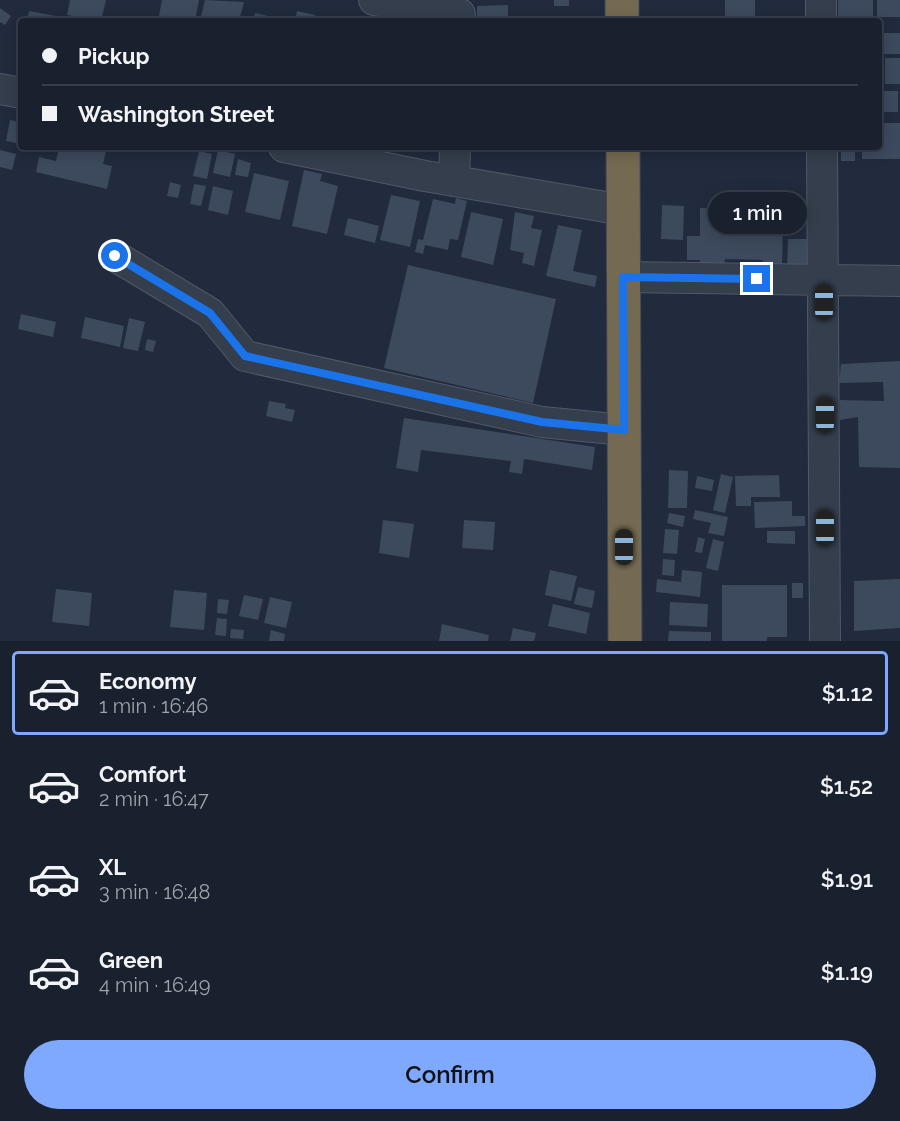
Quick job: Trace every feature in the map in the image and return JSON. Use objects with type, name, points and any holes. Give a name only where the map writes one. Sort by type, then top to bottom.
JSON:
[{"type":"highway","points":[[622,0],[622,18]]},
{"type":"highway","points":[[623,150],[625,641]]},
{"type":"street","points":[[374,0],[460,12]]},
{"type":"street","points":[[821,0],[821,18]]},
{"type":"street","points":[[0,89],[18,92]]},
{"type":"street","points":[[299,150],[454,181],[623,210]]},
{"type":"street","points":[[454,181],[455,150]]},
{"type":"street","points":[[822,150],[825,641]]},
{"type":"street","points":[[115,256],[210,313],[245,356],[542,422],[624,430]]},
{"type":"street","points":[[623,277],[900,281]]},
{"type":"building","points":[[70,0],[106,0],[102,18],[67,15]]},
{"type":"building","points":[[162,0],[199,0],[196,18],[159,18]]},
{"type":"building","points":[[205,0],[244,2],[240,18],[201,18]]},
{"type":"building","points":[[554,0],[569,0],[569,6],[554,6]]},
{"type":"building","points":[[725,0],[755,0],[755,18],[725,18]]},
{"type":"building","points":[[838,0],[873,0],[873,18],[838,18]]},
{"type":"building","points":[[877,0],[900,0],[900,17],[877,17]]},
{"type":"building","points":[[508,5],[508,18],[477,18],[477,6]]},
{"type":"building","points":[[0,8],[11,16],[5,25],[0,22]]},
{"type":"building","points":[[29,11],[61,17],[61,18],[28,18]]},
{"type":"building","points":[[297,11],[315,15],[314,18],[296,18]]},
{"type":"building","points":[[255,13],[277,18],[254,18]]},
{"type":"building","points":[[882,33],[900,33],[900,54],[882,54]]},
{"type":"building","points":[[885,58],[900,58],[900,84],[885,84]]},
{"type":"building","points":[[882,91],[898,91],[898,112],[882,112]]},
{"type":"building","points":[[10,120],[18,121],[18,143],[6,141]]},
{"type":"building","points":[[882,123],[900,123],[900,159],[862,159],[862,150],[882,150]]},
{"type":"building","points":[[0,150],[16,154],[12,170],[0,167]]},
{"type":"building","points":[[52,150],[106,150],[103,164],[112,166],[107,189],[36,172],[39,157],[56,161],[58,152]]},
{"type":"building","points":[[218,150],[235,154],[230,177],[213,173]]},
{"type":"building","points":[[841,150],[855,150],[855,161],[841,161]]},
{"type":"building","points":[[199,151],[212,154],[207,179],[193,176]]},
{"type":"building","points":[[238,159],[251,163],[248,177],[235,175]]},
{"type":"building","points":[[304,170],[322,174],[320,181],[338,186],[327,234],[292,226]]},
{"type":"building","points":[[254,173],[289,181],[280,220],[245,212]]},
{"type":"building","points":[[170,182],[181,185],[178,198],[167,196]]},
{"type":"building","points":[[194,184],[206,186],[201,206],[190,204]]},
{"type":"building","points":[[213,186],[233,191],[228,215],[208,210]]},
{"type":"building","points":[[391,195],[420,201],[410,247],[380,240]]},
{"type":"building","points":[[456,198],[467,201],[458,240],[450,239],[448,250],[425,245],[423,254],[415,252],[418,239],[423,240],[433,199],[455,204]]},
{"type":"building","points":[[662,205],[684,206],[683,240],[661,239]]},
{"type":"building","points":[[700,208],[729,209],[728,213],[783,214],[782,267],[762,267],[763,260],[725,259],[724,266],[699,266],[700,260],[687,260],[687,236],[700,236]]},
{"type":"building","points":[[471,212],[503,219],[493,265],[461,257]]},
{"type":"building","points":[[515,212],[534,216],[531,228],[542,230],[534,266],[522,263],[524,253],[510,250]]},
{"type":"building","points":[[348,218],[379,226],[375,243],[344,235]]},
{"type":"building","points":[[558,225],[582,230],[573,271],[597,276],[595,287],[546,276]]},
{"type":"building","points":[[788,239],[807,239],[807,268],[787,268]]},
{"type":"building","points":[[408,265],[556,299],[533,403],[384,368]]},
{"type":"building","points":[[21,314],[56,322],[53,337],[18,329]]},
{"type":"building","points":[[85,317],[124,326],[120,347],[81,338]]},
{"type":"building","points":[[129,318],[145,322],[138,351],[123,348]]},
{"type":"building","points":[[147,339],[156,341],[153,352],[145,350]]},
{"type":"building","points":[[900,361],[900,468],[859,467],[858,417],[840,420],[840,400],[884,401],[883,382],[839,383],[841,364]]},
{"type":"building","points":[[269,401],[286,404],[285,408],[295,410],[292,422],[266,416]]},
{"type":"building","points":[[404,418],[595,447],[592,470],[524,459],[522,474],[509,472],[511,461],[421,450],[418,472],[396,468]]},
{"type":"building","points":[[669,470],[688,471],[687,508],[668,508]]},
{"type":"building","points":[[721,474],[733,477],[725,513],[713,510]]},
{"type":"building","points":[[779,475],[780,497],[751,497],[751,506],[736,506],[735,476]]},
{"type":"building","points":[[697,476],[714,480],[712,491],[695,488]]},
{"type":"building","points":[[792,501],[792,516],[805,516],[805,526],[755,528],[754,502]]},
{"type":"building","points":[[695,510],[728,517],[724,536],[708,533],[711,523],[693,519]]},
{"type":"building","points":[[669,513],[685,516],[683,527],[667,523]]},
{"type":"building","points":[[383,520],[414,524],[409,558],[379,553]]},
{"type":"building","points":[[464,520],[495,522],[493,550],[462,548]]},
{"type":"building","points":[[665,529],[679,530],[677,554],[663,553]]},
{"type":"building","points":[[767,531],[795,531],[795,544],[767,543]]},
{"type":"building","points":[[698,537],[705,539],[702,553],[695,552]]},
{"type":"building","points":[[713,539],[724,542],[718,571],[706,568]]},
{"type":"building","points":[[663,559],[675,560],[674,576],[662,575]]},
{"type":"building","points":[[550,570],[577,576],[571,601],[545,595]]},
{"type":"building","points":[[682,570],[702,572],[700,597],[656,592],[657,579],[681,582]]},
{"type":"building","points":[[900,579],[900,628],[854,631],[854,581]]},
{"type":"building","points":[[792,583],[803,583],[803,598],[792,598]]},
{"type":"building","points":[[722,585],[787,585],[787,637],[767,637],[767,641],[722,641]]},
{"type":"building","points":[[578,587],[595,591],[592,608],[574,604]]},
{"type":"building","points":[[56,589],[92,593],[89,626],[52,622]]},
{"type":"building","points":[[174,590],[207,593],[204,630],[170,627]]},
{"type":"building","points":[[244,595],[263,599],[258,620],[239,616]]},
{"type":"building","points":[[270,597],[292,602],[286,628],[264,623]]},
{"type":"building","points":[[218,599],[229,600],[227,614],[217,613]]},
{"type":"building","points":[[670,602],[708,604],[707,627],[669,625]]},
{"type":"building","points":[[553,604],[590,613],[586,634],[548,626]]},
{"type":"building","points":[[217,618],[227,619],[226,636],[215,635]]},
{"type":"building","points":[[442,624],[489,635],[488,641],[439,641]]},
{"type":"building","points":[[513,628],[536,633],[534,641],[510,641]]},
{"type":"building","points":[[231,629],[244,630],[243,639],[230,638]]},
{"type":"building","points":[[271,630],[285,634],[284,641],[269,641]]},
{"type":"building","points":[[669,631],[711,632],[711,641],[668,641]]},
{"type":"route","points":[[115,256],[210,313],[245,356],[542,422],[624,430],[623,277],[757,279]]}]
